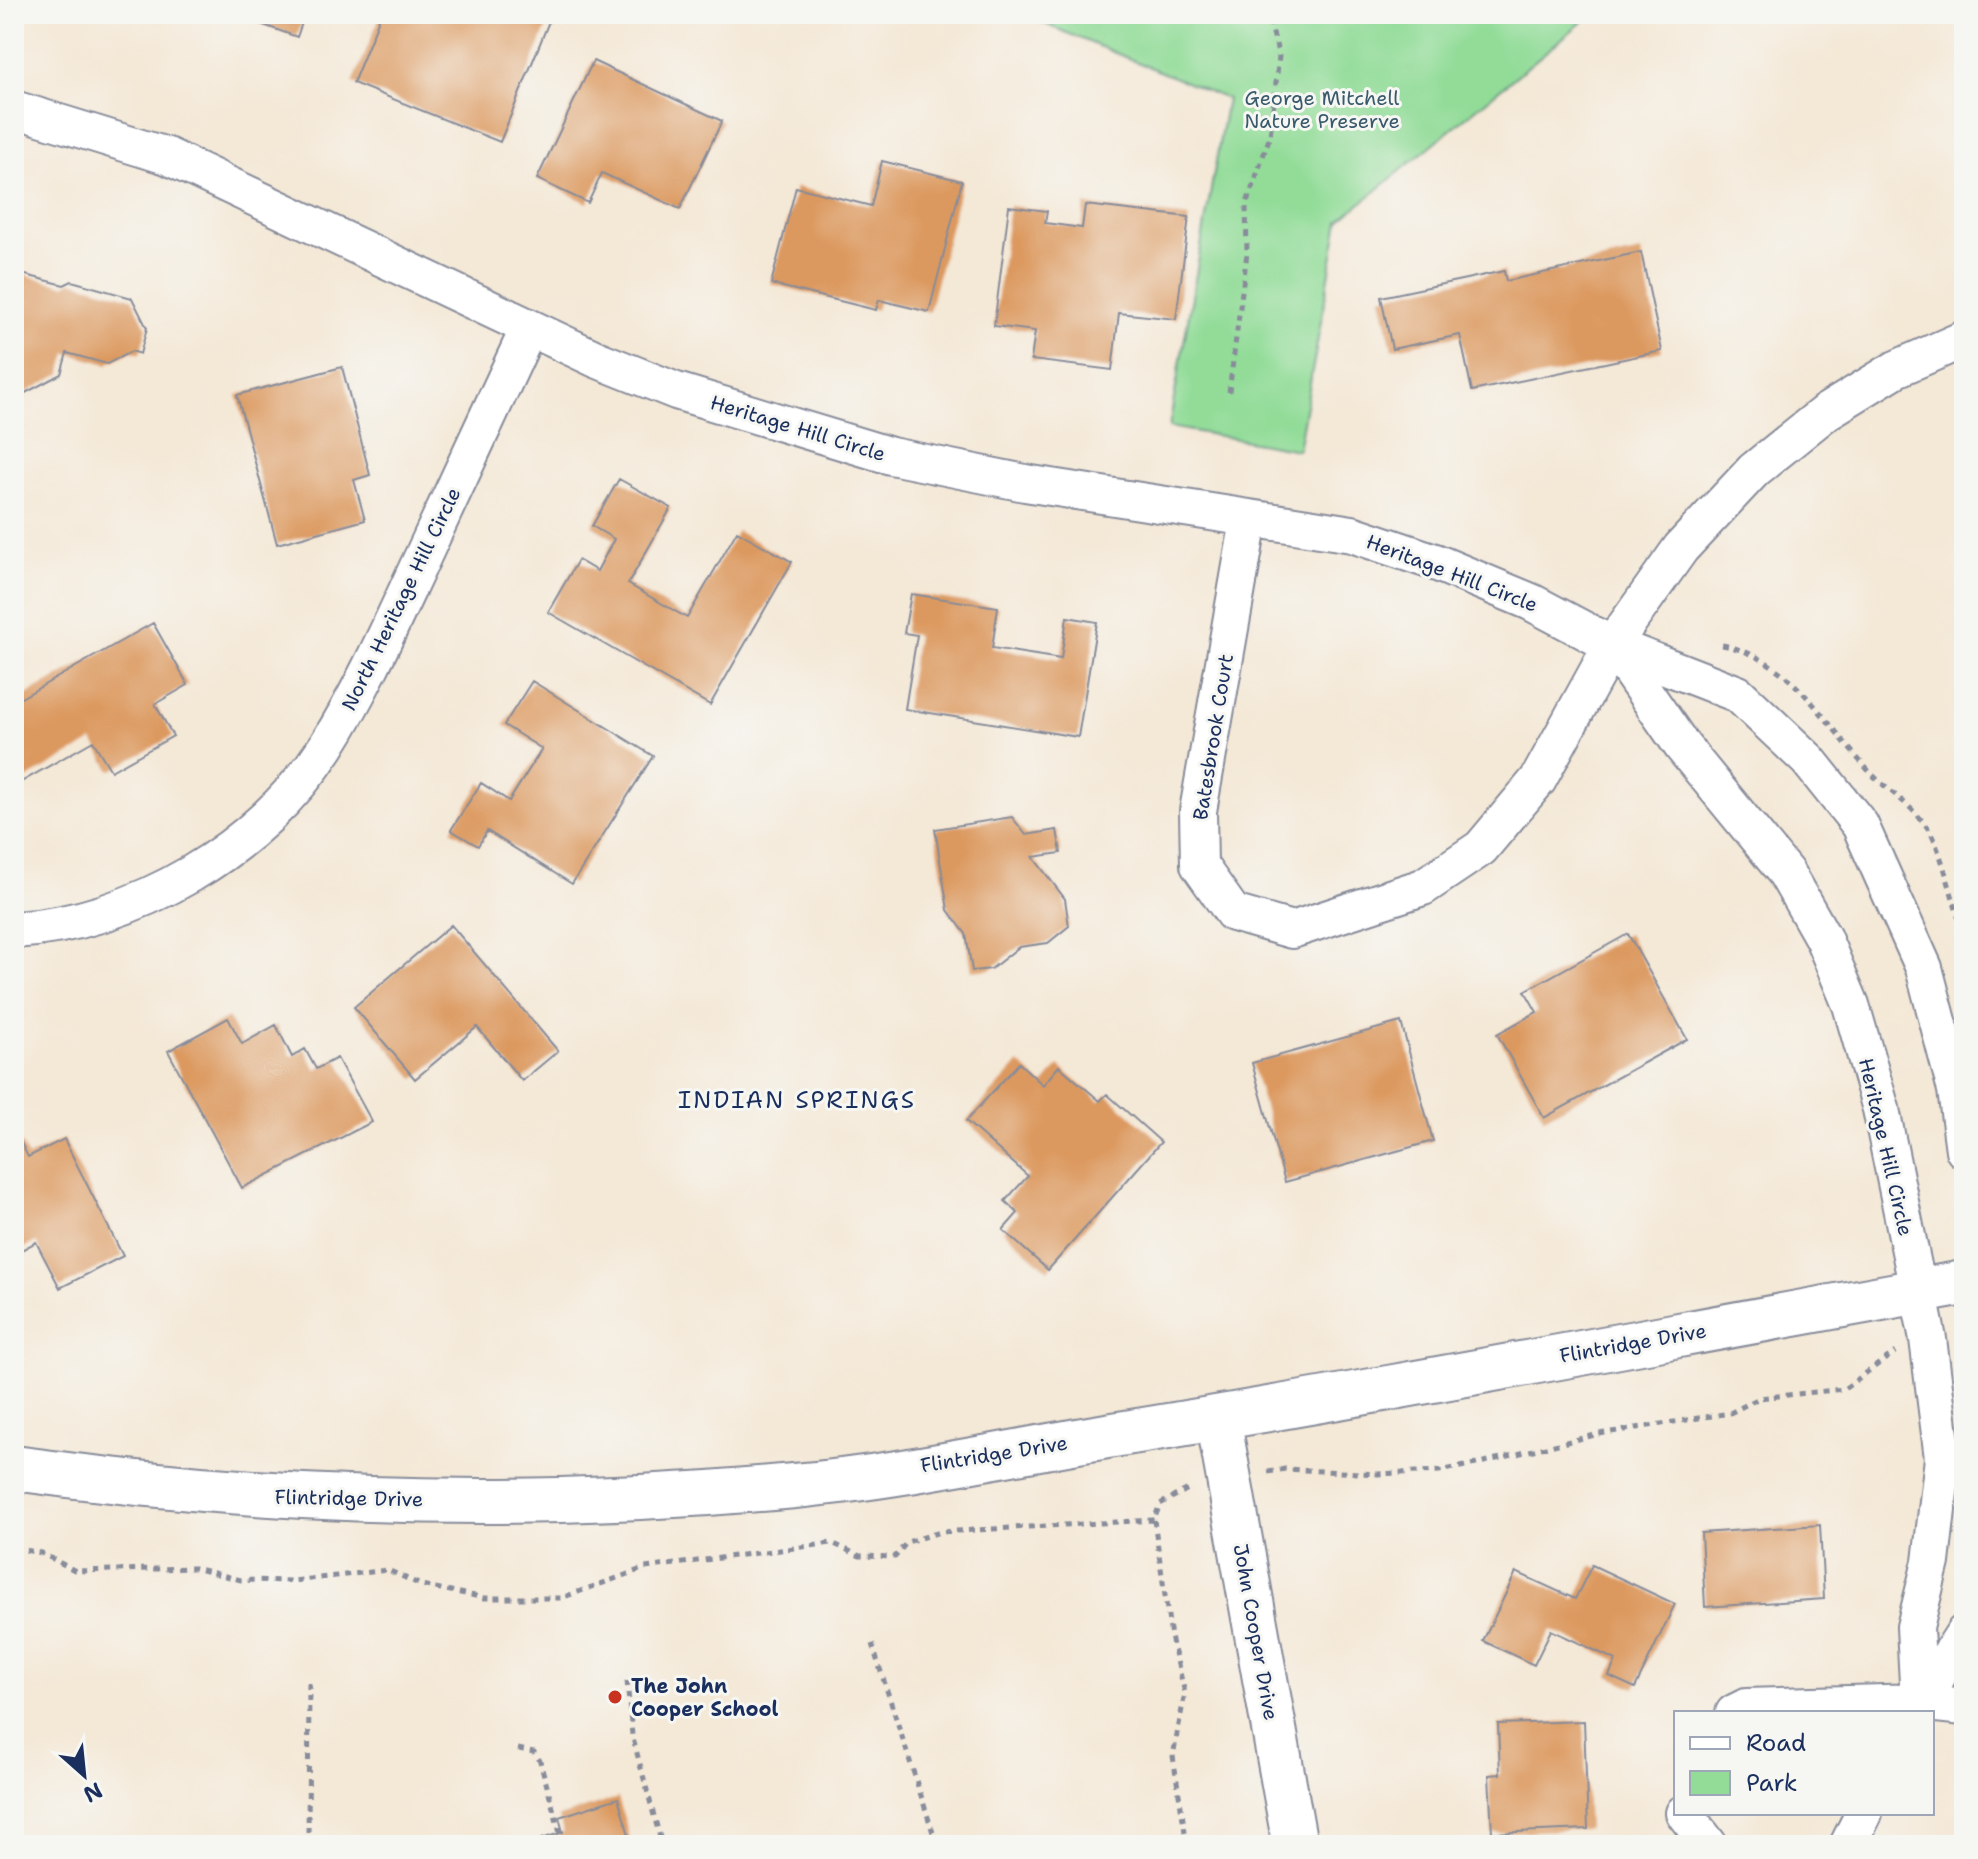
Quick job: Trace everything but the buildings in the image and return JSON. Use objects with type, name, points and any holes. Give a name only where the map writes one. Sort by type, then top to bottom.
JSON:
[{"type":"street","name":"Heritage Hill Circle","points":[[14,109],[167,156],[529,328],[676,391],[891,456],[1025,483],[1352,534],[1435,562],[1531,602],[1612,645],[1738,694],[1808,760],[1860,825],[1924,968],[1956,1090],[1964,1150]]},
{"type":"street","name":"North Heritage Hill Circle","points":[[14,930],[103,916],[162,890],[225,851],[280,805],[325,749],[362,687],[529,328]]},
{"type":"street","name":"Batesbrook Court","points":[[1249,520],[1198,811],[1199,865],[1233,913],[1292,930],[1423,887],[1481,848],[1538,780],[1612,645],[1681,548],[1754,470],[1826,412],[1896,369],[1964,339]]},
{"type":"street","name":"Heritage Hill Circle","points":[[1612,645],[1682,746],[1786,873],[1823,938],[1851,1005],[1881,1109],[1928,1339],[1943,1458],[1933,1549],[1915,1627],[1916,1708]]},
{"type":"street","name":"Flintridge Drive","points":[[14,1468],[270,1496],[508,1500],[796,1486],[1218,1418],[1964,1283]]},
{"type":"street","name":"John Cooper Drive","points":[[1218,1418],[1295,1845]]},
{"type":"street","points":[[1916,1708],[1964,1633]]},
{"type":"street","points":[[1738,1711],[1746,1707],[1964,1707]]},
{"type":"street","points":[[1686,1815],[1709,1845]]},
{"type":"street","points":[[1848,1845],[1863,1815]]},
{"type":"path","points":[[1229,392],[1247,253],[1246,206],[1270,136],[1279,56],[1268,14]]},
{"type":"path","points":[[1187,1845],[1173,1756],[1185,1693],[1171,1637],[1154,1520],[1160,1504],[1187,1488],[1285,1469],[1378,1474],[1439,1471],[1599,1434],[1730,1413],[1759,1398],[1844,1389],[1901,1346],[1928,1339]]},
{"type":"path","points":[[14,1548],[41,1553],[76,1571],[194,1568],[241,1580],[293,1581],[388,1570],[421,1585],[485,1598],[561,1598],[645,1568],[832,1543],[860,1556],[895,1557],[907,1542],[940,1532],[1154,1520]]},
{"type":"path","points":[[872,1644],[937,1845]]},
{"type":"path","points":[[308,1845],[309,1679]]},
{"type":"path","points":[[627,1681],[632,1735],[662,1845]]},
{"type":"path","points":[[518,1749],[534,1752],[540,1761],[560,1833]]},
{"type":"green space","name":"George Mitchell Nature Preserve","points":[[1021,14],[1592,14],[1339,221],[1298,450],[1169,427],[1227,99]]},
{"type":"place","name":"The John Cooper School","points":[[615,1697]]},
{"type":"district","name":"INDIAN SPRINGS","points":[[797,1100]]}]
